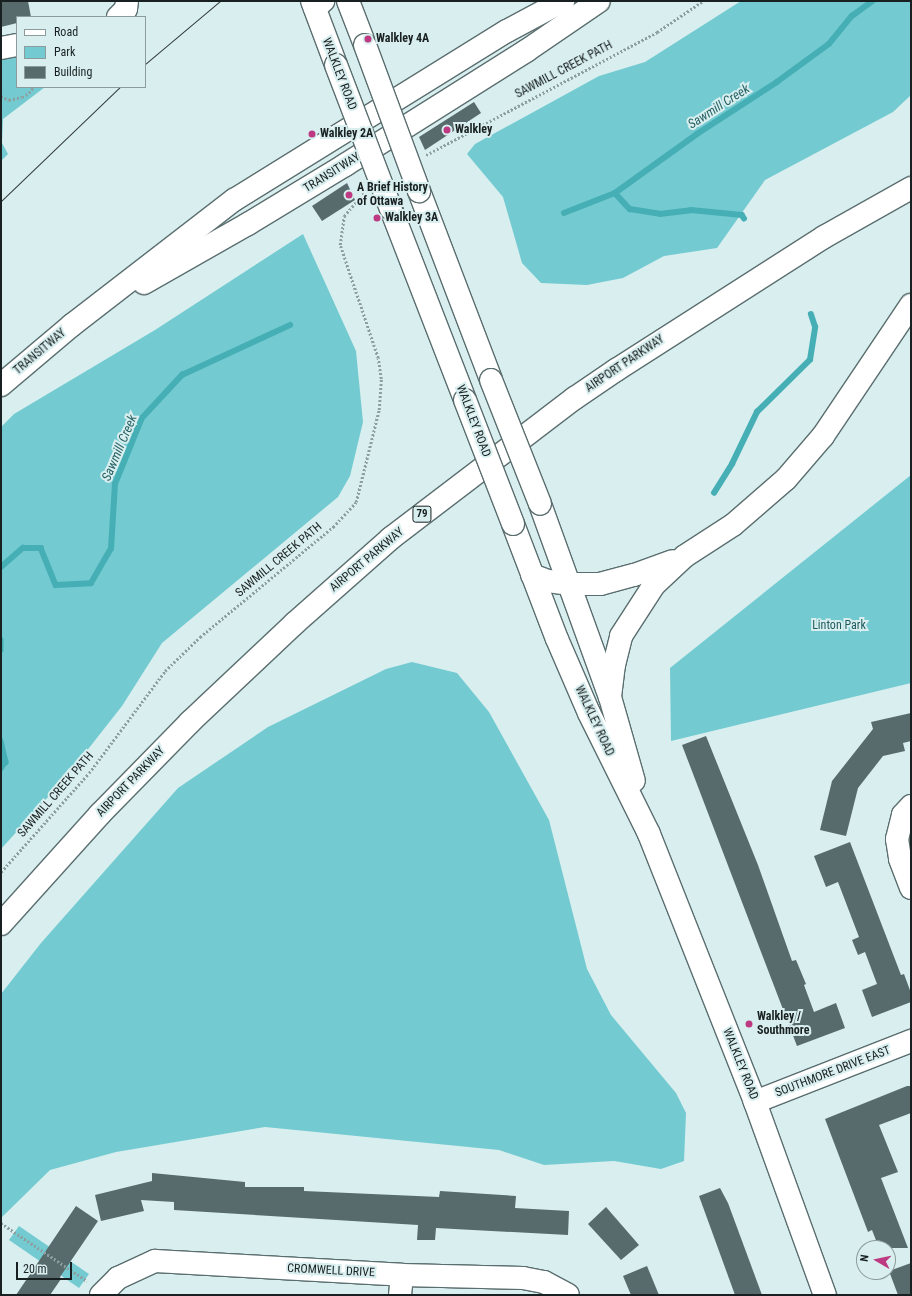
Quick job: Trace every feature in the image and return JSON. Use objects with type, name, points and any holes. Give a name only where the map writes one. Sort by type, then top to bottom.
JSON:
[{"type":"main road","points":[[119,16],[126,9],[127,1]]},
{"type":"main road","points":[[317,3],[344,1]]},
{"type":"main road","name":"WALKLEY ROAD","points":[[348,1],[419,191],[570,584],[610,697],[649,834]]},
{"type":"main road","name":"TRANSITWAY","points":[[1,384],[79,320],[234,200],[507,31],[563,1]]},
{"type":"main road","name":"TRANSITWAY","points":[[79,320],[255,220],[526,51],[599,1]]},
{"type":"main road","name":"WALKLEY ROAD","points":[[317,3],[336,65],[532,575],[589,713],[649,834],[755,1102],[825,1295]]},
{"type":"main road","points":[[1,48],[16,45]]},
{"type":"main road","name":"AIRPORT PARKWAY","points":[[1,924],[100,814],[190,722],[295,623],[391,538],[581,394],[767,272],[911,188]]},
{"type":"main road","points":[[610,697],[614,665],[626,626],[654,585],[685,556],[749,513],[769,496],[804,459],[823,436],[911,306]]},
{"type":"main road","points":[[532,575],[548,582],[570,584],[616,581],[685,556]]},
{"type":"main road","points":[[907,810],[898,826],[897,839],[900,859],[911,888]]},
{"type":"main road","name":"SOUTHMORE DRIVE EAST","points":[[755,1102],[911,1041]]},
{"type":"main road","name":"CROMWELL DRIVE","points":[[103,1294],[118,1278],[155,1262],[401,1285],[522,1278],[544,1282],[568,1295]]},
{"type":"path","name":"SAWMILL CREEK PATH","points":[[431,152],[657,32],[703,1]]},
{"type":"path","points":[[1,96],[9,100],[22,97],[29,93],[32,88]]},
{"type":"path","name":"SAWMILL CREEK PATH","points":[[1,872],[89,773],[165,671],[200,637],[333,527],[356,502],[363,482],[381,394],[378,358],[340,245],[344,216],[361,197]]},
{"type":"path","points":[[1,1223],[103,1294]]},
{"type":"green space","points":[[741,1],[911,1],[911,95],[893,112],[765,180],[717,248],[664,256],[623,278],[587,285],[541,283],[522,263],[503,197],[467,154],[475,144],[599,76],[645,62]]},
{"type":"green space","points":[[16,56],[16,88],[44,88],[3,119],[2,143],[8,154],[1,161],[1,60]]},
{"type":"green space","points":[[303,234],[356,351],[363,422],[350,476],[338,497],[162,643],[122,706],[67,776],[1,849],[1,427],[14,414],[155,330]]},
{"type":"green space","name":"Linton Park","points":[[911,475],[911,683],[671,741],[670,668]]},
{"type":"green space","points":[[412,662],[457,673],[489,712],[549,820],[587,969],[611,1015],[676,1093],[686,1113],[684,1161],[661,1169],[614,1161],[544,1165],[499,1150],[265,1127],[116,1152],[50,1170],[1,1218],[1,994],[41,943],[178,788],[268,727],[386,669]]},
{"type":"green space","points":[[19,1226],[89,1274],[79,1288],[9,1240]]},
{"type":"building","points":[[1,1],[28,1],[31,16],[16,16],[16,23],[1,27]]},
{"type":"building","points":[[474,102],[481,113],[425,150],[419,137]]},
{"type":"building","points":[[347,183],[355,200],[322,221],[312,206]]},
{"type":"building","points":[[911,713],[911,741],[903,743],[905,751],[883,756],[858,788],[846,836],[820,830],[832,781],[873,729],[871,722]]},
{"type":"building","points":[[706,736],[758,865],[792,961],[796,960],[806,984],[804,985],[814,1012],[836,1003],[845,1028],[797,1046],[682,745]]},
{"type":"building","points":[[850,842],[901,975],[904,974],[911,993],[911,1002],[872,1017],[862,990],[877,984],[865,952],[858,955],[852,940],[859,937],[838,882],[826,887],[814,856]]},
{"type":"building","points":[[907,1086],[911,1086],[911,1113],[879,1125],[898,1172],[881,1178],[908,1248],[896,1248],[896,1240],[876,1240],[872,1230],[868,1232],[825,1119]]},
{"type":"building","points":[[152,1173],[245,1182],[245,1187],[304,1187],[304,1191],[439,1197],[440,1191],[516,1196],[515,1208],[569,1211],[568,1235],[436,1228],[435,1240],[417,1240],[418,1225],[174,1210],[174,1202],[141,1200],[144,1211],[101,1221],[95,1195],[152,1181]]},
{"type":"building","points":[[720,1188],[728,1203],[762,1295],[735,1295],[699,1196]]},
{"type":"building","points":[[76,1206],[98,1221],[60,1277],[61,1279],[50,1295],[16,1295]]},
{"type":"building","points":[[606,1207],[639,1245],[621,1260],[588,1224]]},
{"type":"building","points":[[911,1263],[911,1295],[898,1295],[892,1280],[896,1280],[896,1268]]},
{"type":"building","points":[[647,1266],[659,1295],[631,1295],[623,1276]]},
{"type":"waterway","name":"Sawmill Creek","points":[[564,213],[615,193],[697,134],[777,82],[829,44],[852,16],[873,1]]},
{"type":"waterway","points":[[615,193],[630,209],[660,214],[691,210],[742,215],[744,218]]},
{"type":"waterway","points":[[714,493],[732,464],[757,412],[810,360],[815,327],[811,315]]},
{"type":"waterway","name":"Sawmill Creek","points":[[1,567],[23,548],[41,548],[56,585],[91,583],[111,549],[115,484],[142,418],[182,375],[290,325]]},
{"type":"waterway","name":"Sawmill Creek","points":[[1,640],[1,650]]},
{"type":"waterway","name":"Sawmill Creek","points":[[1,741],[6,762],[1,769]]},
{"type":"tram line","points":[[146,63],[220,1]]},
{"type":"tram line","points":[[1,201],[119,88]]},
{"type":"place","name":"Walkley 4A","points":[[368,39]]},
{"type":"place","name":"Walkley","points":[[447,130]]},
{"type":"place","name":"Walkley 2A","points":[[312,134]]},
{"type":"place","name":"A Brief History of Ottawa","points":[[349,195]]},
{"type":"place","name":"Walkley 3A","points":[[377,218]]},
{"type":"place","name":"Walkley / Southmore","points":[[749,1024]]}]
